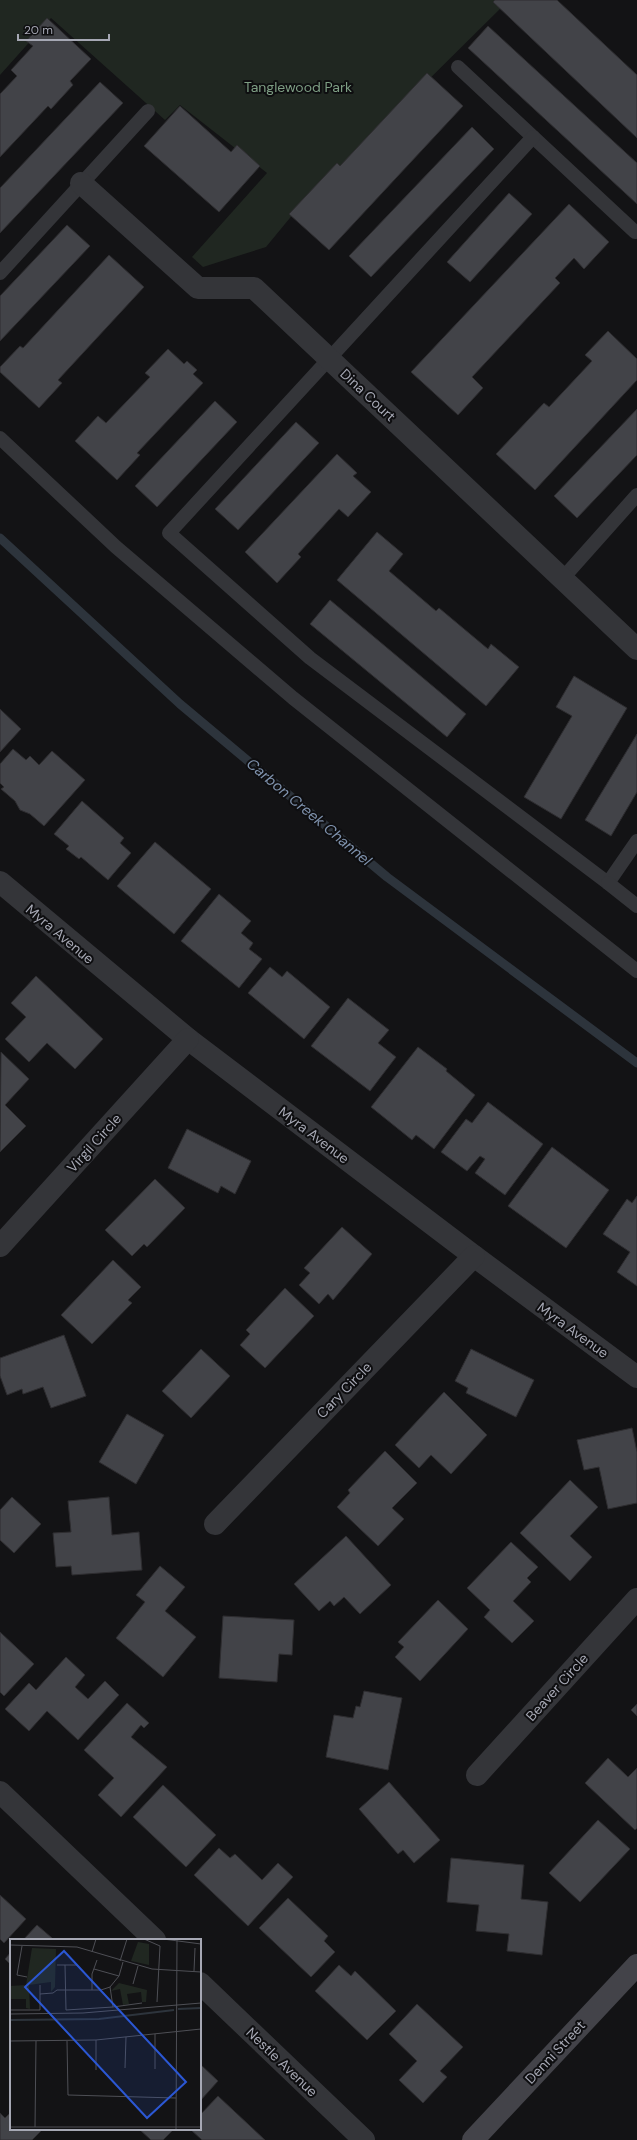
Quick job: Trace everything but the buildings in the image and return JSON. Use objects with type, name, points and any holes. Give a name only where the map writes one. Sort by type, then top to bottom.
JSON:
[{"type":"main road","name":"Denni Street","points":[[473,2140],[637,1965]]},
{"type":"street","name":"Dina Court","points":[[81,184],[198,288],[254,288],[637,648]]},
{"type":"street","name":"Myra Avenue","points":[[0,882],[188,1039],[474,1256],[637,1377]]},
{"type":"street","name":"Virgil Circle","points":[[0,1246],[188,1039]]},
{"type":"street","name":"Cary Circle","points":[[215,1524],[474,1256]]},
{"type":"street","name":"Beaver Circle","points":[[477,1775],[637,1599]]},
{"type":"street","points":[[0,1792],[153,1939]]},
{"type":"street","name":"Nestle Avenue","points":[[201,1985],[364,2140]]},
{"type":"lane","points":[[458,67],[634,232]]},
{"type":"lane","points":[[0,273],[148,111]]},
{"type":"lane","points":[[533,137],[169,532],[310,658],[637,906]]},
{"type":"lane","points":[[0,438],[116,547],[293,698],[637,971]]},
{"type":"lane","points":[[563,578],[637,495]]},
{"type":"lane","points":[[608,884],[637,842]]},
{"type":"green space","name":"Tanglewood Park","points":[[0,0],[509,0],[294,213],[266,247],[203,267],[192,257],[267,173],[180,105],[165,120],[51,18],[0,75]]},
{"type":"waterway","name":"Carbon Creek Channel","points":[[0,538],[180,704],[387,877],[637,1063]]}]
